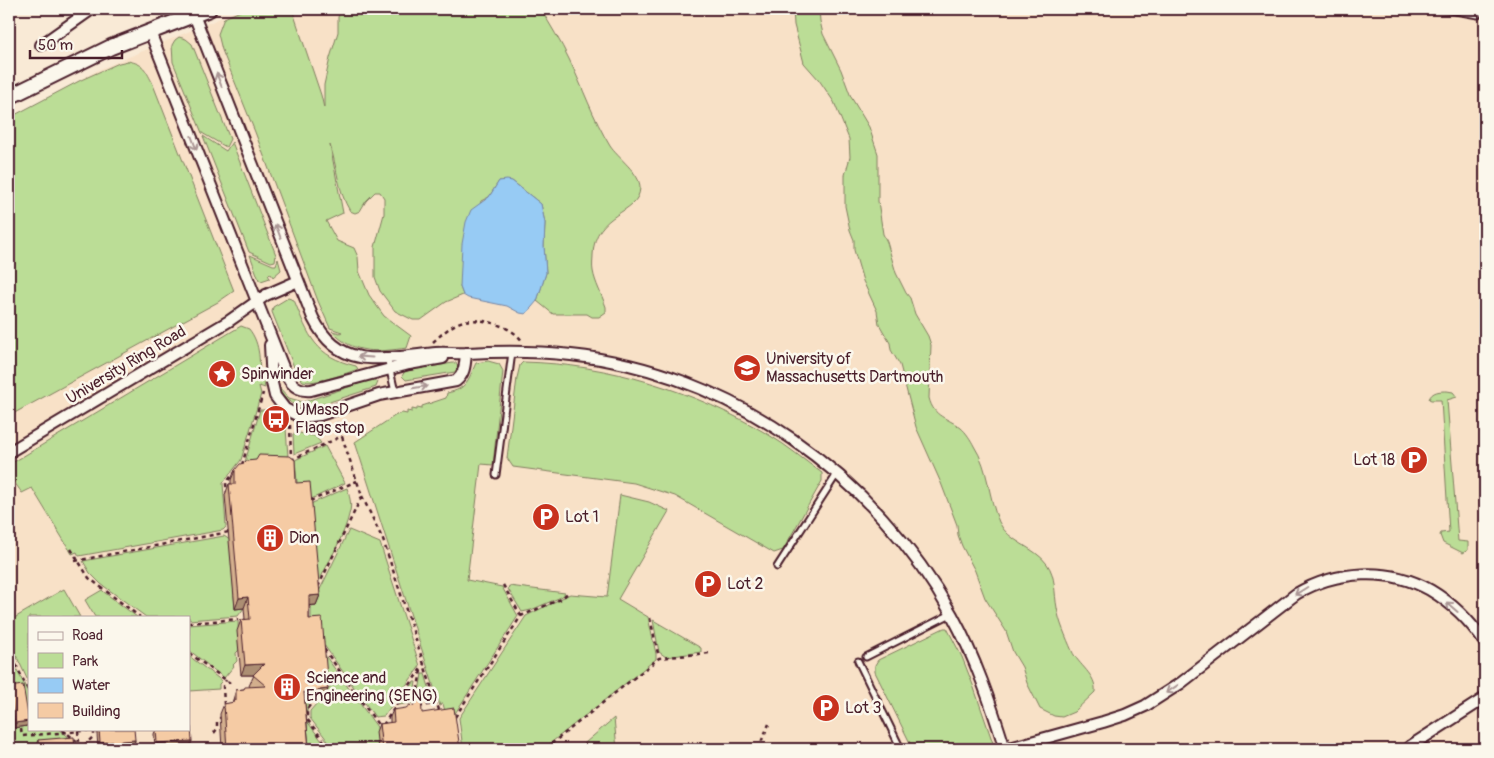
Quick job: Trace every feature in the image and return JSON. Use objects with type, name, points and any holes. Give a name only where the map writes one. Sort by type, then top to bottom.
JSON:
[{"type":"main road","points":[[9,97],[111,48],[209,9]]},
{"type":"street","points":[[42,45],[92,9]]},
{"type":"street","points":[[194,15],[316,325],[333,346],[342,352],[358,357],[529,351],[613,361],[692,385],[719,397],[776,428],[837,474],[875,510],[902,541],[925,573],[951,614],[978,671],[1006,749],[1103,722],[1145,706],[1181,683],[1296,594],[1311,585],[1338,576],[1365,574],[1390,576],[1430,590],[1453,606],[1485,643]]},
{"type":"street","points":[[150,32],[268,331],[291,384],[300,390],[311,390],[390,369],[466,353]]},
{"type":"street","name":"University Ring Road","points":[[9,452],[229,321],[256,301],[298,281]]},
{"type":"street","points":[[268,331],[272,356],[273,390],[281,405],[295,415],[307,417],[320,415],[349,404],[395,392],[456,381],[464,370],[466,353]]},
{"type":"street","points":[[1409,748],[1485,698]]},
{"type":"lane","points":[[1444,9],[1478,15],[1481,9]]},
{"type":"lane","points":[[496,474],[512,351]]},
{"type":"lane","points":[[387,356],[395,392]]},
{"type":"lane","points":[[778,567],[837,474]]},
{"type":"lane","points":[[866,657],[951,614]]},
{"type":"lane","points":[[858,660],[901,749]]},
{"type":"path","points":[[417,355],[456,324],[466,320],[490,323],[510,329],[521,338],[529,351]]},
{"type":"path","points":[[227,502],[226,483],[242,465],[263,393]]},
{"type":"path","points":[[337,422],[362,496],[383,540],[439,710],[447,714]]},
{"type":"path","points":[[290,425],[293,468]]},
{"type":"path","points":[[283,460],[292,460],[342,436]]},
{"type":"path","points":[[242,465],[250,464]]},
{"type":"path","points":[[307,503],[357,480]]},
{"type":"path","points":[[316,589],[362,496]]},
{"type":"path","points":[[77,560],[229,532],[229,522]]},
{"type":"path","points":[[71,549],[89,578],[139,616]]},
{"type":"path","points":[[503,584],[521,616]]},
{"type":"path","points":[[456,725],[455,717],[521,616],[561,599],[569,592]]},
{"type":"path","points":[[190,623],[238,618]]},
{"type":"path","points":[[650,618],[659,658]]},
{"type":"path","points":[[320,644],[381,728],[424,664]]},
{"type":"path","points":[[9,650],[28,690]]},
{"type":"path","points":[[545,749],[659,658],[709,653]]},
{"type":"path","points":[[190,654],[230,683]]},
{"type":"path","points":[[421,668],[414,708],[437,703]]},
{"type":"path","points":[[326,686],[339,671]]},
{"type":"path","points":[[214,733],[218,729],[218,720],[225,713],[223,686],[226,680]]},
{"type":"path","points":[[320,694],[307,709],[307,719],[330,749]]},
{"type":"path","points":[[393,710],[400,709]]},
{"type":"path","points":[[758,749],[769,724]]},
{"type":"path","points":[[21,729],[22,736],[94,730],[94,736],[81,748]]},
{"type":"path","points":[[63,730],[79,742]]},
{"type":"path","points":[[78,730],[81,748]]},
{"type":"path","points":[[81,748],[86,749]]},
{"type":"shaded area","name":"University of Massachusetts Dartmouth","points":[[242,9],[1485,9],[1485,749],[9,749],[9,119],[98,70]]},
{"type":"green space","points":[[245,9],[292,9],[324,108],[324,85],[338,32],[338,17],[341,9],[541,9],[566,53],[593,114],[610,146],[633,171],[639,183],[638,197],[632,204],[608,222],[595,241],[593,271],[606,307],[606,312],[599,317],[592,317],[587,314],[553,314],[537,301],[546,273],[545,223],[541,204],[512,181],[499,181],[489,197],[481,201],[460,287],[463,295],[446,302],[421,320],[413,320],[395,311],[380,291],[375,277],[375,247],[384,214],[384,198],[380,192],[375,192],[360,211],[355,213],[350,211],[340,187],[330,145],[343,213],[326,221],[337,241],[354,248],[358,257],[359,271],[369,295],[384,316],[411,336],[407,348],[376,351],[357,348],[340,339],[332,331],[342,332],[330,328],[318,301],[255,132],[222,50],[218,34],[224,18]]},
{"type":"green space","points":[[793,9],[819,9],[823,34],[841,70],[851,97],[869,127],[878,154],[878,201],[883,234],[896,273],[910,298],[915,314],[931,345],[929,398],[931,405],[934,410],[956,424],[967,434],[983,464],[995,513],[1003,529],[1015,540],[1042,558],[1050,569],[1063,630],[1075,656],[1093,680],[1095,692],[1074,712],[1062,717],[1054,716],[1040,709],[1027,683],[1022,667],[1013,652],[1006,631],[985,598],[975,571],[962,546],[957,525],[941,483],[916,427],[900,365],[879,324],[877,311],[863,281],[854,250],[854,240],[845,206],[845,175],[850,157],[849,139],[834,102],[819,80],[804,63],[794,25]]},
{"type":"green space","points":[[179,37],[186,39],[192,44],[230,139],[226,147],[202,133],[173,62],[172,45]]},
{"type":"green space","points":[[128,61],[138,64],[143,68],[152,82],[234,291],[218,302],[9,416],[9,118],[81,80],[119,63]]},
{"type":"green space","points":[[203,136],[226,151],[232,142],[276,255],[275,261],[271,262],[249,252]]},
{"type":"green space","points":[[250,255],[273,265],[276,265],[278,259],[281,270],[273,277],[271,274],[268,275],[270,278],[261,281]]},
{"type":"green space","points":[[288,298],[294,300],[304,325],[315,343],[331,357],[356,366],[358,369],[322,380],[308,382],[301,379],[296,372],[272,312],[273,307]]},
{"type":"green space","points":[[241,326],[249,329],[256,341],[259,381],[264,382],[265,388],[259,386],[261,394],[241,460],[223,483],[226,527],[223,530],[79,556],[77,552],[72,554],[32,488],[22,493],[11,475],[10,467],[12,463]]},
{"type":"green space","points":[[488,361],[499,364],[503,371],[493,465],[481,464],[467,580],[502,587],[518,616],[454,715],[445,711],[443,704],[440,706],[355,442],[396,415],[407,414],[407,411],[412,412],[412,409],[417,410],[417,407],[422,408],[422,406],[446,398],[447,393],[459,389],[466,383],[476,363]]},
{"type":"green space","points":[[523,362],[587,368],[619,374],[681,393],[741,419],[776,439],[822,473],[822,481],[783,550],[774,553],[675,496],[634,483],[513,467],[507,458],[517,378],[520,365]]},
{"type":"green space","points":[[456,363],[458,367],[455,372],[406,380],[402,376],[405,371]]},
{"type":"green space","points":[[373,379],[378,382],[376,387],[311,408],[300,407],[291,402],[283,396],[277,387],[289,398],[303,402]]},
{"type":"green space","points":[[1453,392],[1457,397],[1447,400],[1458,541],[1468,542],[1468,550],[1463,553],[1443,543],[1440,535],[1441,533],[1449,532],[1441,400],[1429,399],[1434,393]]},
{"type":"green space","points":[[260,410],[267,410],[272,417],[270,420],[276,426],[279,424],[286,428],[288,457],[245,462]]},
{"type":"green space","points":[[299,433],[315,436],[321,443],[294,454],[293,434]]},
{"type":"green space","points":[[325,446],[345,483],[307,501],[298,493],[295,460]]},
{"type":"green space","points":[[347,488],[351,505],[347,521],[315,589],[308,505]]},
{"type":"green space","points":[[620,495],[649,502],[669,511],[618,599],[648,617],[656,659],[543,749],[466,749],[464,747],[465,749],[463,749],[459,718],[526,616],[570,594],[607,597]]},
{"type":"green space","points":[[349,530],[380,543],[420,666],[384,716],[375,717],[319,638],[311,622],[311,608]]},
{"type":"green space","points":[[224,536],[230,540],[235,608],[244,608],[238,616],[190,620],[190,616],[145,616],[101,584],[90,573],[83,561]]},
{"type":"green space","points":[[509,586],[565,594],[531,610],[522,612],[508,589]]},
{"type":"green space","points":[[64,589],[79,616],[28,616],[28,681],[9,640],[9,621]]},
{"type":"green space","points":[[102,590],[136,616],[94,616],[85,600]]},
{"type":"green space","points":[[653,620],[701,648],[701,652],[666,657],[659,652]]},
{"type":"green space","points":[[238,621],[239,650],[236,653],[237,661],[224,678],[190,651],[190,625]]},
{"type":"green space","points":[[947,628],[962,657],[995,749],[913,749],[875,672],[875,665],[878,660]]},
{"type":"green space","points":[[319,647],[337,672],[308,704],[306,720],[328,749],[293,749],[290,704],[308,702],[314,691]]},
{"type":"green space","points":[[9,654],[28,692],[28,730],[60,730],[71,739],[37,749],[9,749]]},
{"type":"green space","points":[[190,657],[222,681],[219,684],[219,689],[190,691]]},
{"type":"green space","points":[[422,674],[425,674],[433,700],[417,703]]},
{"type":"green space","points":[[337,679],[342,679],[377,727],[379,749],[334,749],[310,718],[310,711],[317,703],[326,702],[325,693]]},
{"type":"green space","points":[[414,682],[416,682],[413,703],[398,705]]},
{"type":"green space","points":[[614,718],[617,749],[578,749]]},
{"type":"water","points":[[499,181],[512,181],[541,204],[545,223],[546,273],[537,301],[526,314],[507,306],[468,298],[463,295],[460,287],[462,244],[466,222],[471,210],[489,197]]},
{"type":"building","points":[[259,455],[290,456],[295,460],[296,483],[310,482],[320,595],[309,596],[309,619],[322,618],[328,689],[304,692],[309,749],[227,749],[224,704],[236,700],[236,690],[244,689],[245,687],[266,686],[253,675],[264,664],[245,665],[241,620],[250,619],[248,597],[239,598],[229,484],[235,484],[235,470],[240,464],[256,460]]},
{"type":"building","points":[[23,685],[28,721],[15,723],[9,687]]},
{"type":"building","points":[[421,695],[422,713],[454,708],[460,749],[382,749],[379,724],[394,722],[393,710],[406,708],[410,705],[412,707]]},
{"type":"building","points":[[191,727],[192,741],[157,743],[156,730],[190,730]]},
{"type":"building","points":[[99,730],[134,730],[135,740],[100,743]]},
{"type":"building","points":[[74,737],[75,749],[39,749],[38,740]]},
{"type":"place","name":"University of Massachusetts Dartmouth","points":[[747,368]]},
{"type":"place","name":"Spinwinder","points":[[222,374]]},
{"type":"place","name":"UMassD Flags stop","points":[[276,419]]},
{"type":"place","name":"Lot 18","points":[[1414,460]]},
{"type":"place","name":"Lot 1","points":[[546,517]]},
{"type":"place","name":"Dion","points":[[270,538]]},
{"type":"place","name":"Lot 2","points":[[708,584]]},
{"type":"place","name":"Science and Engineering (SENG)","points":[[287,687]]},
{"type":"place","name":"Lot 3","points":[[826,708]]}]
